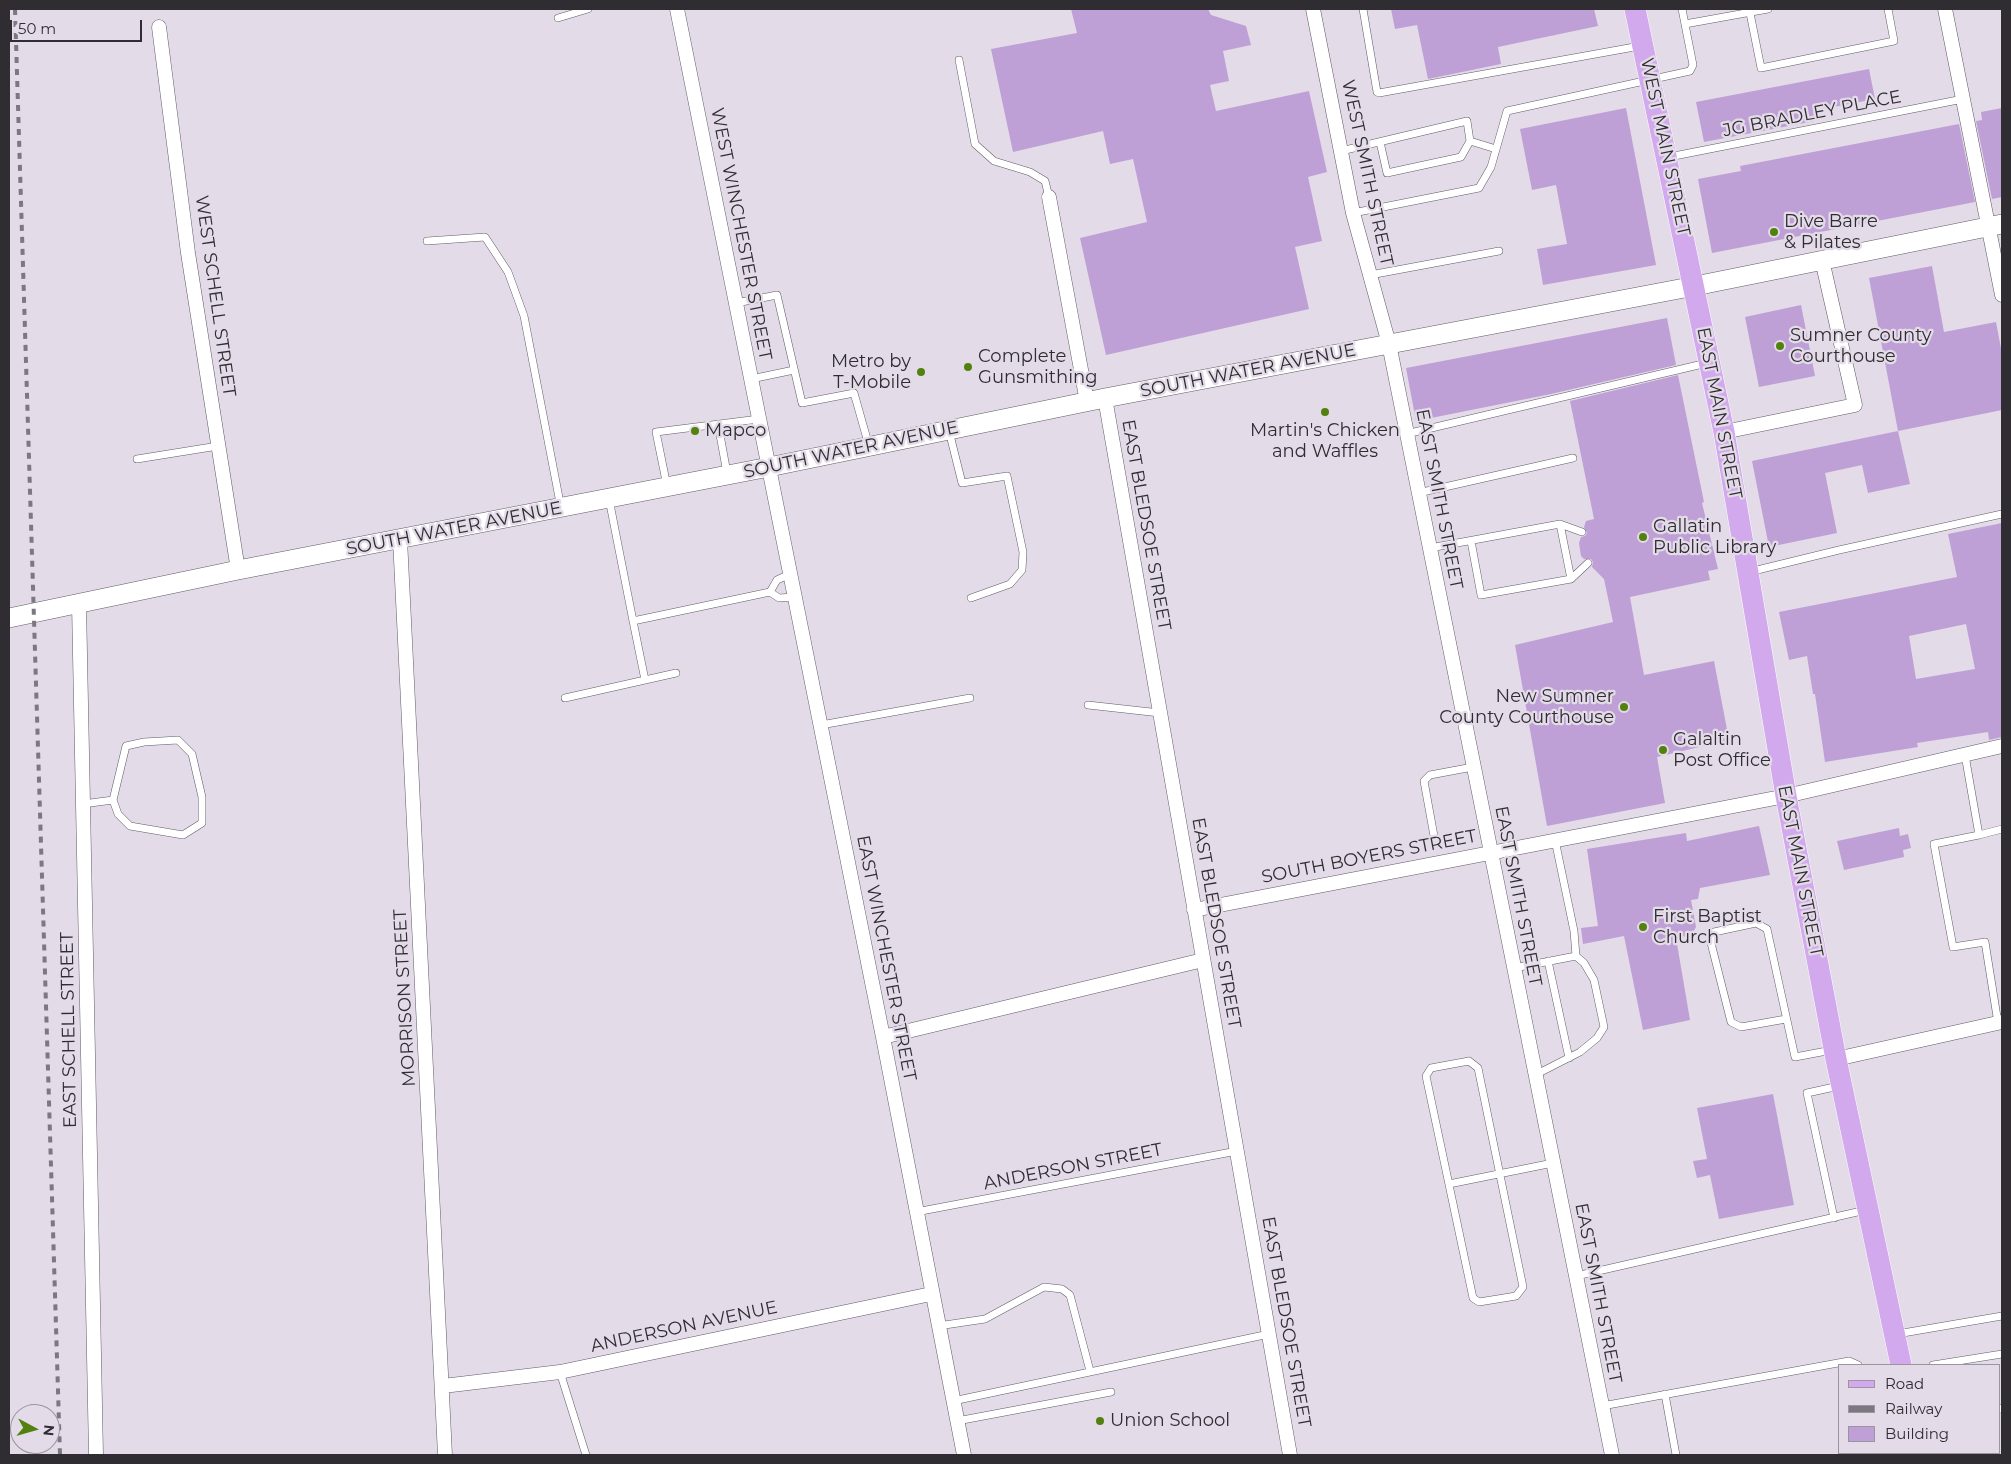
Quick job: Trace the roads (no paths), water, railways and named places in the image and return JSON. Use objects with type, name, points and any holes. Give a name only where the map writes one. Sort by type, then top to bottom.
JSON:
[{"type":"main road","name":"WEST MAIN STREET","points":[[1635,9],[1695,286]]},
{"type":"main road","name":"SOUTH WATER AVENUE","points":[[9,618],[238,570],[870,447],[1096,400],[1695,286],[1995,225]]},
{"type":"main road","name":"EAST MAIN STREET","points":[[1695,286],[1724,432],[1786,796],[1835,1054],[1901,1364]]},
{"type":"street","name":"WEST WINCHESTER STREET","points":[[677,9],[769,467]]},
{"type":"street","name":"WEST SMITH STREET","points":[[1316,9],[1353,213],[1389,344]]},
{"type":"street","points":[[1945,9],[1963,99],[1995,225],[2002,295]]},
{"type":"street","name":"WEST SCHELL STREET","points":[[160,27],[188,253],[238,570]]},
{"type":"street","name":"EAST BLEDSOE STREET","points":[[1049,197],[1096,400],[1160,713],[1290,1455]]},
{"type":"street","points":[[1724,432],[1856,405],[1822,260]]},
{"type":"street","name":"EAST SMITH STREET","points":[[1389,344],[1612,1455]]},
{"type":"street","name":"EAST WINCHESTER STREET","points":[[769,467],[964,1455]]},
{"type":"street","name":"MORRISON STREET","points":[[400,539],[446,1455]]},
{"type":"street","name":"EAST SCHELL STREET","points":[[79,604],[96,1455]]},
{"type":"street","name":"SOUTH BOYERS STREET","points":[[1194,910],[1786,796],[2002,746]]},
{"type":"street","points":[[883,1037],[1203,960]]},
{"type":"street","points":[[1835,1054],[2000,1023]]},
{"type":"street","name":"ANDERSON AVENUE","points":[[443,1386],[560,1372],[931,1294]]},
{"type":"lane","points":[[558,18],[588,9]]},
{"type":"lane","points":[[1364,9],[1377,92],[1379,93],[1643,45]]},
{"type":"lane","points":[[1353,213],[1479,188],[1491,166],[1507,111],[1690,71],[1693,65],[1682,9]]},
{"type":"lane","points":[[1685,24],[1768,9]]},
{"type":"lane","points":[[1750,13],[1762,68],[1894,41],[1888,9]]},
{"type":"lane","points":[[959,60],[975,144],[994,161],[1030,172],[1045,181],[1049,197]]},
{"type":"lane","name":"JG BRADLEY PLACE","points":[[1667,158],[1963,99]]},
{"type":"lane","points":[[1341,151],[1467,121],[1470,141],[1461,157],[1387,173],[1380,142]]},
{"type":"lane","points":[[1470,141],[1496,149]]},
{"type":"lane","points":[[427,241],[485,237],[508,272],[524,316],[561,508]]},
{"type":"lane","points":[[1370,275],[1499,251]]},
{"type":"lane","points":[[736,303],[777,295],[802,403],[854,393],[870,447]]},
{"type":"lane","points":[[1406,434],[1710,362]]},
{"type":"lane","points":[[751,379],[794,370]]},
{"type":"lane","points":[[667,487],[656,432],[759,419]]},
{"type":"lane","points":[[718,424],[728,475]]},
{"type":"lane","points":[[948,430],[962,483],[1007,476],[1023,552],[1022,570],[1010,584],[971,598]]},
{"type":"lane","points":[[137,460],[218,446]]},
{"type":"lane","points":[[1418,493],[1573,458]]},
{"type":"lane","points":[[609,498],[645,680]]},
{"type":"lane","points":[[1748,572],[2002,514]]},
{"type":"lane","points":[[1430,548],[1560,524],[1582,532]]},
{"type":"lane","points":[[1560,524],[1571,579]]},
{"type":"lane","points":[[1471,541],[1481,595],[1571,579],[1588,562]]},
{"type":"lane","points":[[770,592],[777,580],[790,574]]},
{"type":"lane","points":[[633,621],[770,592],[779,598],[795,597]]},
{"type":"lane","points":[[565,698],[676,673]]},
{"type":"lane","points":[[820,725],[970,698]]},
{"type":"lane","points":[[1088,705],[1160,713]]},
{"type":"lane","points":[[178,740],[192,754],[202,797],[202,824],[183,835],[130,826],[118,814],[113,800],[126,746],[144,742],[178,740]]},
{"type":"lane","points":[[1965,755],[1979,835]]},
{"type":"lane","points":[[1434,836],[1424,781],[1430,775],[1473,767]]},
{"type":"lane","points":[[83,804],[113,800]]},
{"type":"lane","points":[[2000,1023],[1985,942],[1953,947],[1934,844],[2002,830]]},
{"type":"lane","points":[[1535,1075],[1590,1045],[1604,1027],[1594,980],[1590,970],[1576,956],[1574,931],[1555,840]]},
{"type":"lane","points":[[1786,1019],[1741,1027],[1731,1022],[1711,943],[1714,932],[1756,923],[1767,929],[1795,1058],[1835,1054]]},
{"type":"lane","points":[[1514,968],[1576,956]]},
{"type":"lane","points":[[1548,961],[1569,1058]]},
{"type":"lane","points":[[1469,1061],[1478,1068],[1523,1287],[1516,1296],[1479,1302],[1473,1298],[1449,1184],[1426,1076],[1431,1068],[1469,1061]]},
{"type":"lane","points":[[1834,1218],[1807,1093],[1841,1085]]},
{"type":"lane","name":"ANDERSON STREET","points":[[916,1212],[1237,1151]]},
{"type":"lane","points":[[1449,1184],[1553,1163]]},
{"type":"lane","points":[[1576,1276],[1868,1210]]},
{"type":"lane","points":[[938,1326],[985,1319],[1044,1287],[1062,1289],[1070,1295],[1090,1371]]},
{"type":"lane","points":[[1895,1334],[2002,1316]]},
{"type":"lane","points":[[953,1401],[1269,1334]]},
{"type":"lane","points":[[1939,1364],[2002,1354]]},
{"type":"lane","points":[[1602,1406],[1849,1361],[1856,1364]]},
{"type":"lane","points":[[560,1372],[586,1455]]},
{"type":"lane","points":[[957,1421],[1112,1392]]},
{"type":"lane","points":[[1665,1394],[1676,1455]]},
{"type":"railway","points":[[15,9],[60,1455]]},
{"type":"place","name":"Dive Barre & Pilates","points":[[1774,232]]},
{"type":"place","name":"Sumner County Courthouse","points":[[1780,346]]},
{"type":"place","name":"Complete Gunsmithing","points":[[968,367]]},
{"type":"place","name":"Metro by T-Mobile","points":[[921,372]]},
{"type":"place","name":"Martin's Chicken and Waffles","points":[[1325,412]]},
{"type":"place","name":"Mapco","points":[[695,431]]},
{"type":"place","name":"Gallatin Public Library","points":[[1643,537]]},
{"type":"place","name":"New Sumner County Courthouse","points":[[1624,707]]},
{"type":"place","name":"Galaltin Post Office","points":[[1663,750]]},
{"type":"place","name":"First Baptist Church","points":[[1643,927]]},
{"type":"place","name":"Union School","points":[[1100,1421]]}]
